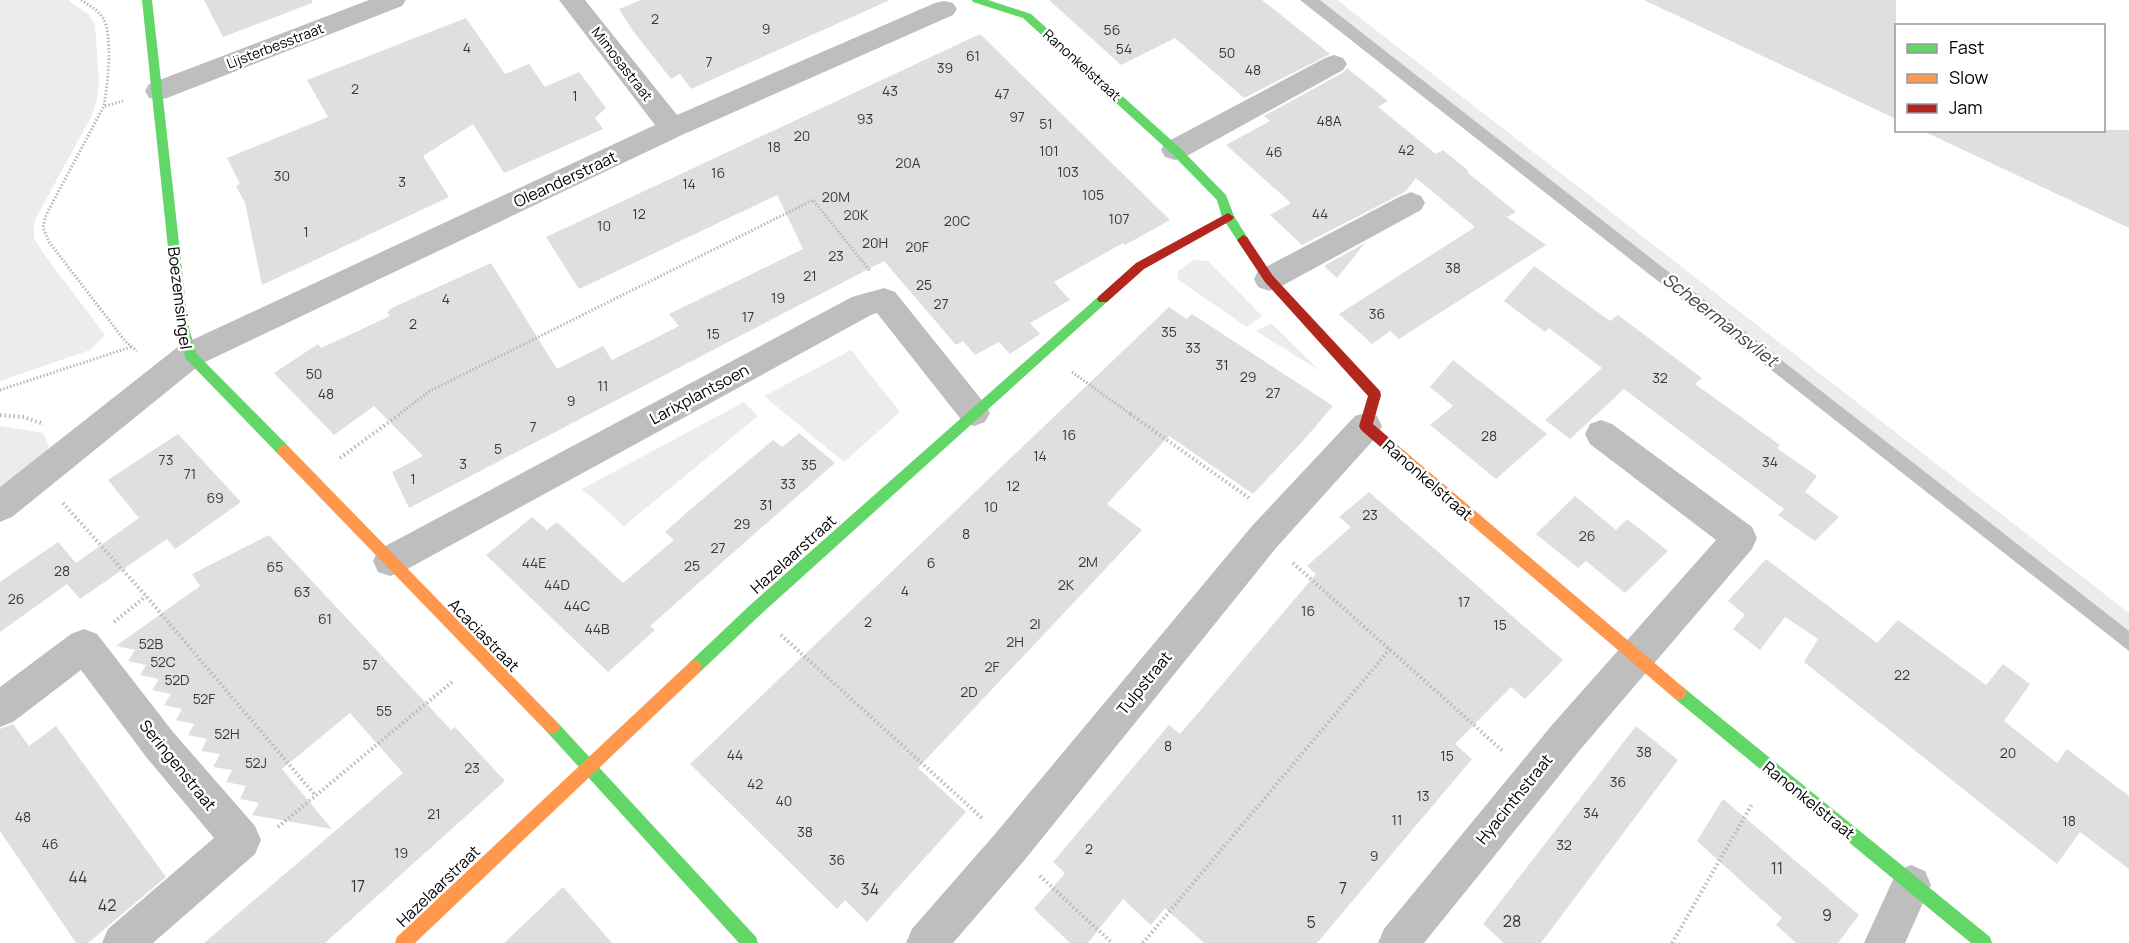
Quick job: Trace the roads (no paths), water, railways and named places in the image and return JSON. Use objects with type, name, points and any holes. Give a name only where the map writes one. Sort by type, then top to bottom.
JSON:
[{"type":"street","name":"Boezemsingel","points":[[0,507],[190,355],[182,324],[147,0]]},
{"type":"street","name":"Lijsterbesstraat","points":[[158,91],[393,0]]},
{"type":"street","name":"Mimosastraat","points":[[572,0],[672,129]]},
{"type":"street","name":"Ranonkelstraat","points":[[977,0],[1027,16],[1174,150],[1222,198],[1228,217],[1269,279],[1375,395],[1366,426],[1634,656],[1984,943]]},
{"type":"street","name":"Oleanderstraat","points":[[190,355],[672,129],[948,3]]},
{"type":"street","points":[[1174,150],[1334,64]]},
{"type":"street","points":[[1269,279],[1411,203]]},
{"type":"street","name":"Hazelaarstraat","points":[[403,943],[754,611],[1140,266],[1228,217]]},
{"type":"street","name":"Larixplantsoen","points":[[390,561],[862,305],[884,300],[974,413]]},
{"type":"street","name":"Acaciastraat","points":[[190,355],[589,765],[750,943]]},
{"type":"street","name":"Tulpstraat","points":[[926,943],[1009,848],[1272,528],[1366,426]]},
{"type":"street","points":[[1601,434],[1740,538],[1634,656]]},
{"type":"street","name":"Seringenstraat","points":[[0,709],[84,646],[160,745],[241,840],[122,943]]},
{"type":"street","name":"Hyacinthstraat","points":[[1398,943],[1532,776],[1634,656]]},
{"type":"street","points":[[1884,943],[1911,885]]},
{"type":"water","name":"Scheermansvliet","points":[[1300,0],[1320,0],[2129,631],[2129,651]]}]
